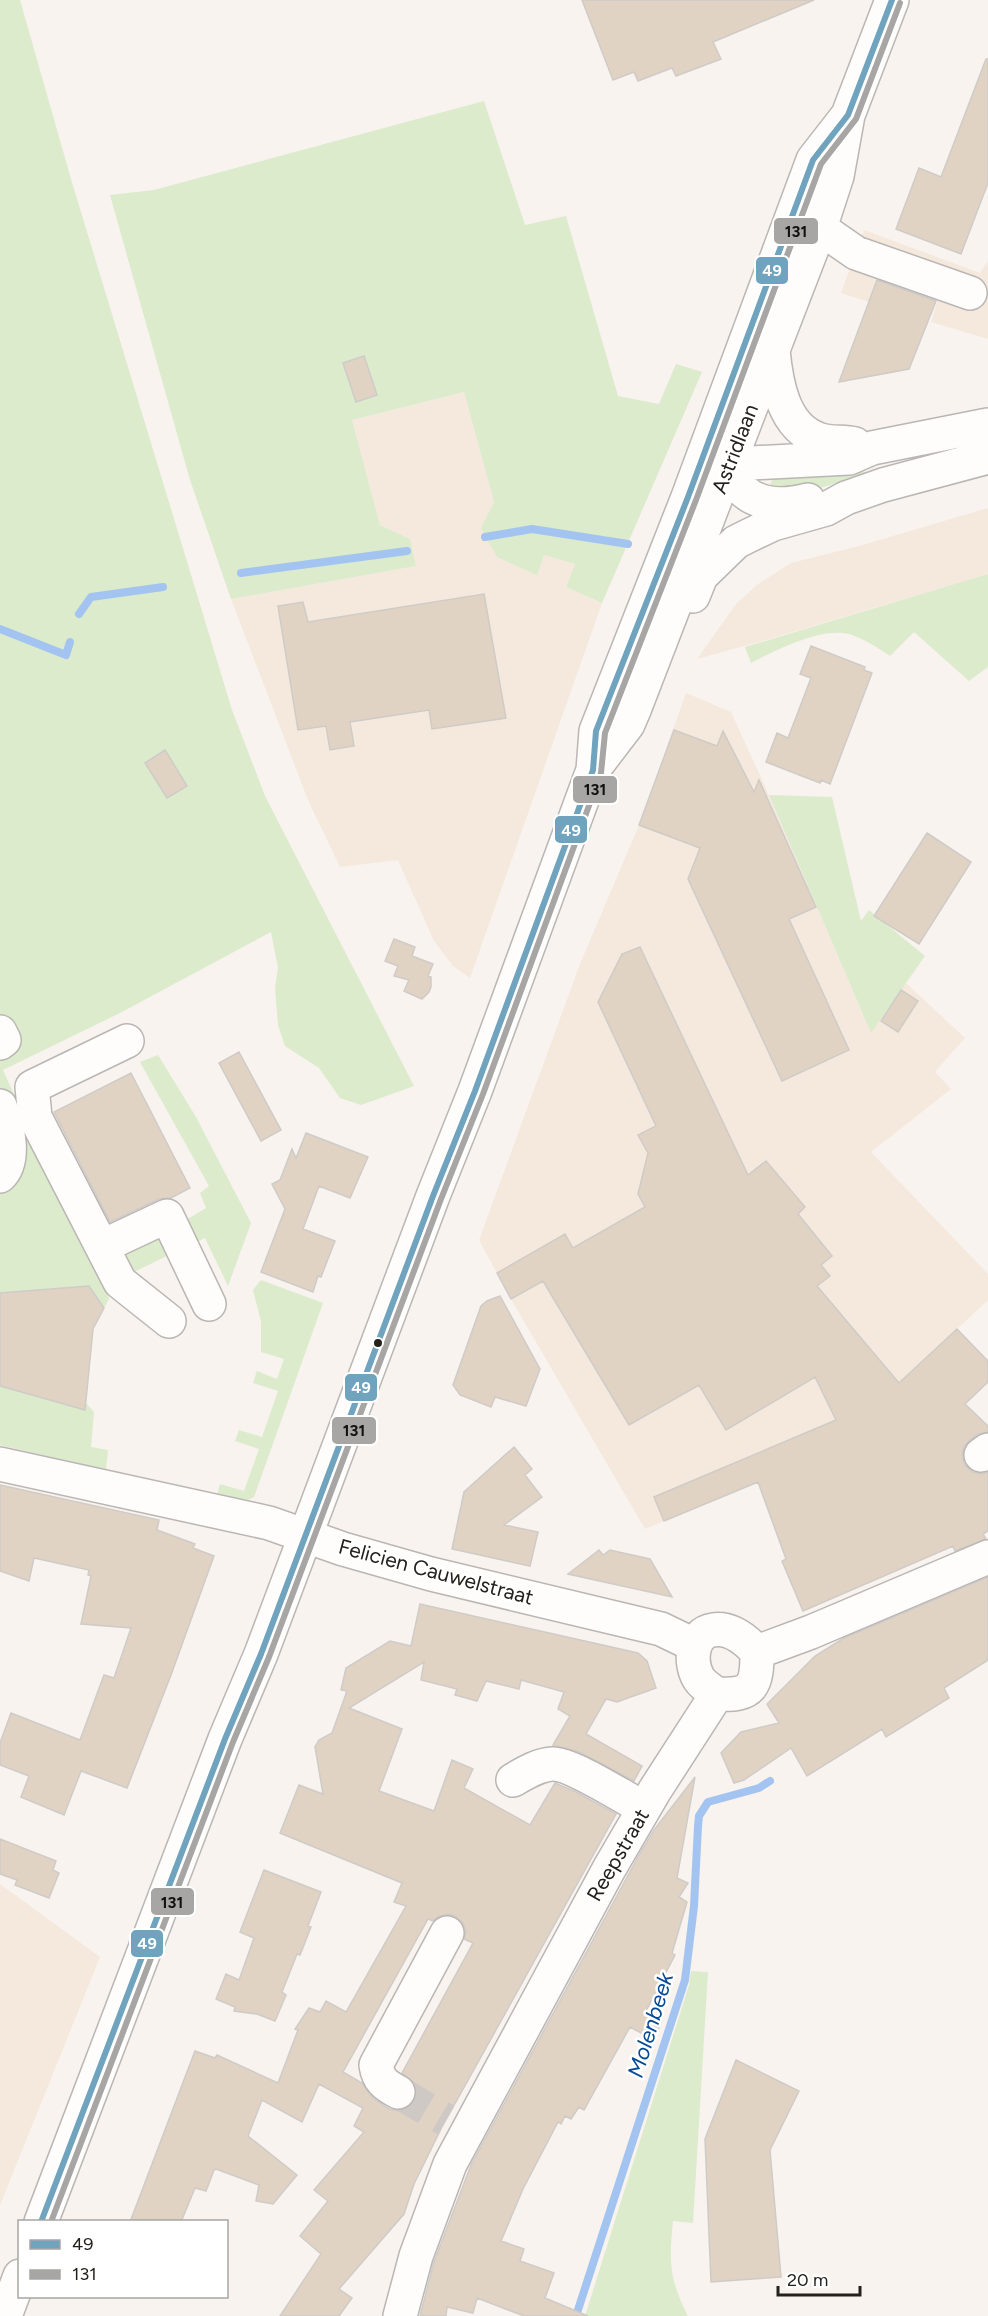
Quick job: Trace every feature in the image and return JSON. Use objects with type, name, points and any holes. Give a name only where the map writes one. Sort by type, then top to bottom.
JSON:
[{"type":"main road","name":"Astridlaan","points":[[592,770],[628,724],[740,465],[773,349],[820,228],[837,177],[848,115],[892,0]]},
{"type":"main road","name":"Astridlaan","points":[[42,2220],[225,1739],[306,1536],[432,1196],[476,1091],[592,770],[596,731],[813,160],[848,115]]},
{"type":"main road","points":[[820,228],[856,253],[970,293]]},
{"type":"main road","points":[[773,349],[779,390],[798,426],[818,440],[872,448]]},
{"type":"main road","points":[[719,408],[726,425],[725,446],[740,465],[742,490],[769,504],[781,505],[822,496],[846,498]]},
{"type":"main road","points":[[694,477],[740,465],[849,458],[872,448],[988,425]]},
{"type":"main road","points":[[634,710],[645,704],[654,692],[701,576],[736,542],[773,524],[826,509],[846,498],[883,485],[988,457]]},
{"type":"main road","points":[[0,1032],[4,1040],[0,1043]]},
{"type":"main road","points":[[127,1041],[33,1087],[35,1117],[120,1282],[169,1321]]},
{"type":"main road","points":[[0,1106],[9,1145],[8,1161],[0,1176]]},
{"type":"main road","points":[[103,1246],[167,1216],[210,1304]]},
{"type":"main road","name":"Felicien Cauwelstraat","points":[[0,1464],[269,1523],[343,1549],[431,1574],[661,1629],[694,1645]]},
{"type":"main road","points":[[757,1652],[988,1557]]},
{"type":"main road","points":[[716,1629],[742,1636],[757,1652],[757,1675],[748,1690],[735,1695],[717,1694],[700,1680],[693,1662],[694,1645],[707,1632],[716,1629]]},
{"type":"main road","name":"Reepstraat","points":[[400,2316],[416,2256],[450,2164],[456,2127],[644,1808],[717,1694]]},
{"type":"main road","points":[[513,1780],[532,1770],[552,1764],[567,1767],[644,1808]]},
{"type":"main road","points":[[398,2092],[387,2087],[378,2077],[376,2065],[447,1933]]},
{"type":"main road","points":[[5,2316],[18,2281]]},
{"type":"shaded area","points":[[864,230],[980,273],[988,261],[988,339],[931,322],[938,299],[878,279],[869,302],[841,293]]},
{"type":"shaded area","points":[[464,392],[494,502],[482,528],[536,575],[544,555],[575,564],[566,587],[602,603],[470,978],[453,966],[434,941],[398,860],[340,867],[308,800],[231,599],[416,566],[410,539],[380,525],[352,420]]},
{"type":"shaded area","points":[[988,508],[988,574],[697,659],[736,604],[758,584],[791,563],[859,546]]},
{"type":"shaded area","points":[[686,693],[731,712],[871,1033],[906,983],[965,1038],[935,1072],[951,1089],[871,1152],[988,1274],[988,1300],[899,1383],[862,1409],[654,1497],[664,1521],[645,1529],[479,1240],[580,964],[639,825]]},
{"type":"shaded area","points":[[0,1884],[100,1957],[0,2205]]},
{"type":"green space","points":[[0,0],[20,0],[71,179],[232,710],[265,796],[414,1086],[361,1105],[340,1098],[319,1068],[285,1046],[278,1025],[275,988],[278,968],[271,932],[120,1013],[3,1070],[80,1240],[107,1291],[109,1299],[104,1308],[89,1286],[0,1293]]},
{"type":"green space","points":[[484,101],[525,225],[566,216],[618,396],[659,404],[676,364],[702,372],[602,603],[566,587],[575,564],[544,555],[537,575],[497,557],[481,528],[494,502],[464,392],[352,420],[380,525],[410,539],[416,566],[231,599],[190,480],[110,195],[154,190]]},
{"type":"green space","points":[[852,468],[868,473],[798,495],[767,492],[776,471]]},
{"type":"green space","points":[[988,574],[988,667],[969,681],[914,632],[890,656],[860,638],[838,633],[799,641],[751,663],[745,647]]},
{"type":"green space","points":[[769,795],[832,797],[861,921],[869,910],[925,956],[871,1033]]},
{"type":"green space","points":[[158,1055],[196,1117],[251,1223],[228,1286],[205,1238],[190,1245],[181,1223],[206,1208],[200,1193],[209,1186],[140,1062]]},
{"type":"green space","points":[[165,1233],[175,1252],[134,1272],[125,1252]]},
{"type":"green space","points":[[261,1280],[323,1303],[254,1497],[248,1500],[217,1495],[220,1484],[244,1491],[259,1449],[235,1441],[239,1430],[262,1437],[278,1391],[253,1383],[257,1371],[277,1379],[284,1359],[261,1352],[261,1321],[253,1290]]},
{"type":"green space","points":[[0,1386],[85,1410],[86,1403],[94,1412],[91,1447],[108,1450],[106,1470],[0,1445]]},
{"type":"green space","points":[[691,1971],[708,1972],[693,2223],[673,2221],[671,2248],[674,2280],[688,2316],[585,2316],[689,1985]]},
{"type":"building","points":[[582,0],[814,0],[713,42],[721,59],[676,76],[672,68],[638,81],[634,72],[613,80]]},
{"type":"building","points":[[986,59],[988,59],[988,183],[961,254],[896,229],[919,168],[941,177]]},
{"type":"building","points":[[877,280],[936,301],[909,369],[839,382]]},
{"type":"building","points":[[364,356],[377,395],[356,402],[343,363]]},
{"type":"building","points":[[484,594],[506,718],[432,729],[429,710],[350,722],[354,746],[330,750],[326,726],[298,730],[278,606],[303,602],[308,622]]},
{"type":"building","points":[[811,646],[865,667],[864,670],[872,673],[830,784],[821,780],[820,783],[766,762],[777,733],[788,738],[811,678],[800,674]]},
{"type":"building","points":[[674,730],[717,746],[723,731],[754,792],[759,780],[816,907],[789,919],[849,1050],[782,1081],[688,879],[700,848],[639,825]]},
{"type":"building","points":[[165,750],[187,786],[167,798],[145,763]]},
{"type":"building","points":[[927,833],[971,862],[919,944],[874,916]]},
{"type":"building","points":[[394,939],[415,947],[412,956],[433,964],[428,976],[431,977],[431,987],[422,999],[404,991],[409,980],[394,976],[398,966],[385,961]]},
{"type":"building","points":[[640,947],[748,1175],[766,1161],[805,1207],[798,1214],[832,1256],[821,1265],[830,1276],[817,1286],[899,1383],[957,1329],[988,1361],[988,1382],[965,1404],[988,1426],[988,1432],[978,1434],[970,1440],[964,1447],[962,1456],[965,1465],[973,1472],[982,1474],[988,1472],[988,1531],[983,1534],[986,1539],[955,1551],[953,1546],[803,1611],[782,1561],[786,1559],[758,1482],[664,1521],[654,1497],[836,1420],[815,1377],[726,1430],[699,1385],[629,1425],[543,1281],[511,1299],[497,1273],[565,1234],[573,1248],[645,1207],[638,1194],[648,1153],[638,1135],[656,1126],[598,1002],[622,954]]},
{"type":"building","points":[[901,990],[918,1001],[898,1032],[881,1021]]},
{"type":"building","points":[[239,1052],[281,1130],[261,1141],[219,1063]]},
{"type":"building","points":[[131,1073],[190,1188],[171,1198],[159,1199],[110,1222],[54,1112]]},
{"type":"building","points":[[306,1133],[368,1157],[350,1198],[319,1186],[303,1229],[335,1241],[313,1292],[261,1272],[285,1209],[272,1184],[280,1180],[292,1149],[296,1158]]},
{"type":"building","points":[[89,1286],[104,1308],[93,1329],[85,1410],[0,1386],[0,1293]]},
{"type":"building","points":[[500,1296],[540,1369],[526,1406],[495,1397],[491,1407],[460,1395],[453,1385],[481,1306]]},
{"type":"building","points":[[514,1447],[532,1469],[525,1475],[542,1497],[504,1525],[538,1532],[530,1566],[452,1549],[464,1492]]},
{"type":"building","points":[[0,1485],[159,1520],[157,1530],[195,1544],[193,1548],[214,1556],[127,1788],[81,1771],[64,1815],[21,1797],[29,1776],[0,1765],[0,1743],[11,1713],[80,1740],[104,1675],[114,1678],[131,1628],[81,1624],[91,1576],[88,1575],[89,1570],[34,1558],[29,1581],[0,1571]]},
{"type":"building","points":[[599,1550],[603,1555],[610,1550],[650,1559],[672,1597],[568,1574]]},
{"type":"building","points":[[988,1577],[988,1660],[944,1688],[949,1698],[886,1737],[882,1729],[807,1776],[791,1748],[744,1780],[734,1783],[721,1753],[741,1732],[779,1723],[767,1704],[815,1656],[844,1638]]},
{"type":"building","points":[[420,1604],[638,1653],[647,1661],[656,1688],[617,1702],[606,1699],[586,1734],[642,1766],[634,1781],[579,1752],[553,1745],[570,1716],[558,1709],[564,1692],[521,1680],[519,1689],[486,1681],[477,1701],[455,1695],[457,1689],[421,1680],[424,1662],[349,1708],[402,1729],[379,1791],[434,1811],[452,1760],[473,1769],[464,1788],[530,1825],[555,1783],[616,1814],[442,2127],[414,2184],[404,2214],[339,2289],[352,2298],[339,2316],[280,2316],[321,2254],[300,2236],[328,2201],[314,2190],[364,2132],[354,2126],[363,2108],[319,2084],[302,2122],[262,2100],[248,2136],[297,2175],[273,2204],[256,2201],[259,2185],[216,2169],[206,2191],[195,2188],[182,2220],[131,2220],[195,2051],[215,2058],[217,2055],[278,2083],[298,2030],[295,2029],[309,2008],[320,2012],[326,2001],[346,2012],[406,1906],[394,1902],[402,1883],[280,1833],[299,1785],[323,1794],[315,1747],[319,1740],[332,1733],[347,1691],[341,1690],[346,1668],[390,1641],[411,1646]],"holes":[[[447,1914],[455,1916],[463,1923],[466,1932],[464,1939],[473,1943],[402,2073],[414,2083],[417,2092],[415,2101],[399,2111],[389,2109],[373,2098],[362,2083],[343,2072],[428,1919],[433,1921]]]},
{"type":"building","points":[[695,1777],[677,1878],[688,1883],[679,1897],[687,1902],[672,1953],[675,1955],[646,2011],[662,2020],[654,2040],[630,2027],[584,2110],[579,2107],[571,2119],[565,2116],[561,2124],[558,2122],[523,2189],[501,2241],[524,2249],[520,2261],[554,2273],[545,2298],[588,2316],[524,2316],[477,2298],[473,2313],[447,2307],[446,2316],[420,2316],[434,2262],[471,2165],[639,1855],[654,1830]]},
{"type":"building","points":[[0,1839],[56,1861],[53,1870],[59,1873],[49,1898],[15,1885],[17,1880],[0,1874]]},
{"type":"building","points":[[264,1870],[321,1892],[308,1926],[311,1927],[282,1992],[286,1995],[275,2021],[257,2014],[234,2011],[235,2007],[216,1999],[226,1974],[239,1980],[254,1938],[240,1932]]},
{"type":"building","points":[[736,2060],[799,2091],[770,2150],[781,2277],[711,2282],[705,2139]]},
{"type":"waterway","points":[[485,537],[532,529],[628,544]]},
{"type":"waterway","points":[[241,573],[407,551]]},
{"type":"waterway","points":[[79,614],[91,597],[163,587]]},
{"type":"waterway","points":[[0,629],[66,655],[70,642]]},
{"type":"waterway","name":"Molenbeek","points":[[576,2316],[685,1980],[694,1906],[699,1816],[708,1802],[759,1788],[770,1781]]},
{"type":"tunnel","points":[[398,2092],[446,2120]]},
{"type":"transit line","name":"49","points":[[42,2220],[225,1739],[261,1654],[433,1196],[475,1091],[593,770],[596,731],[688,497],[813,160],[848,115],[892,0]]},
{"type":"transit line","name":"131","points":[[52,2220],[483,1094],[601,773],[605,733],[696,500],[821,164],[856,119],[900,3]]}]
